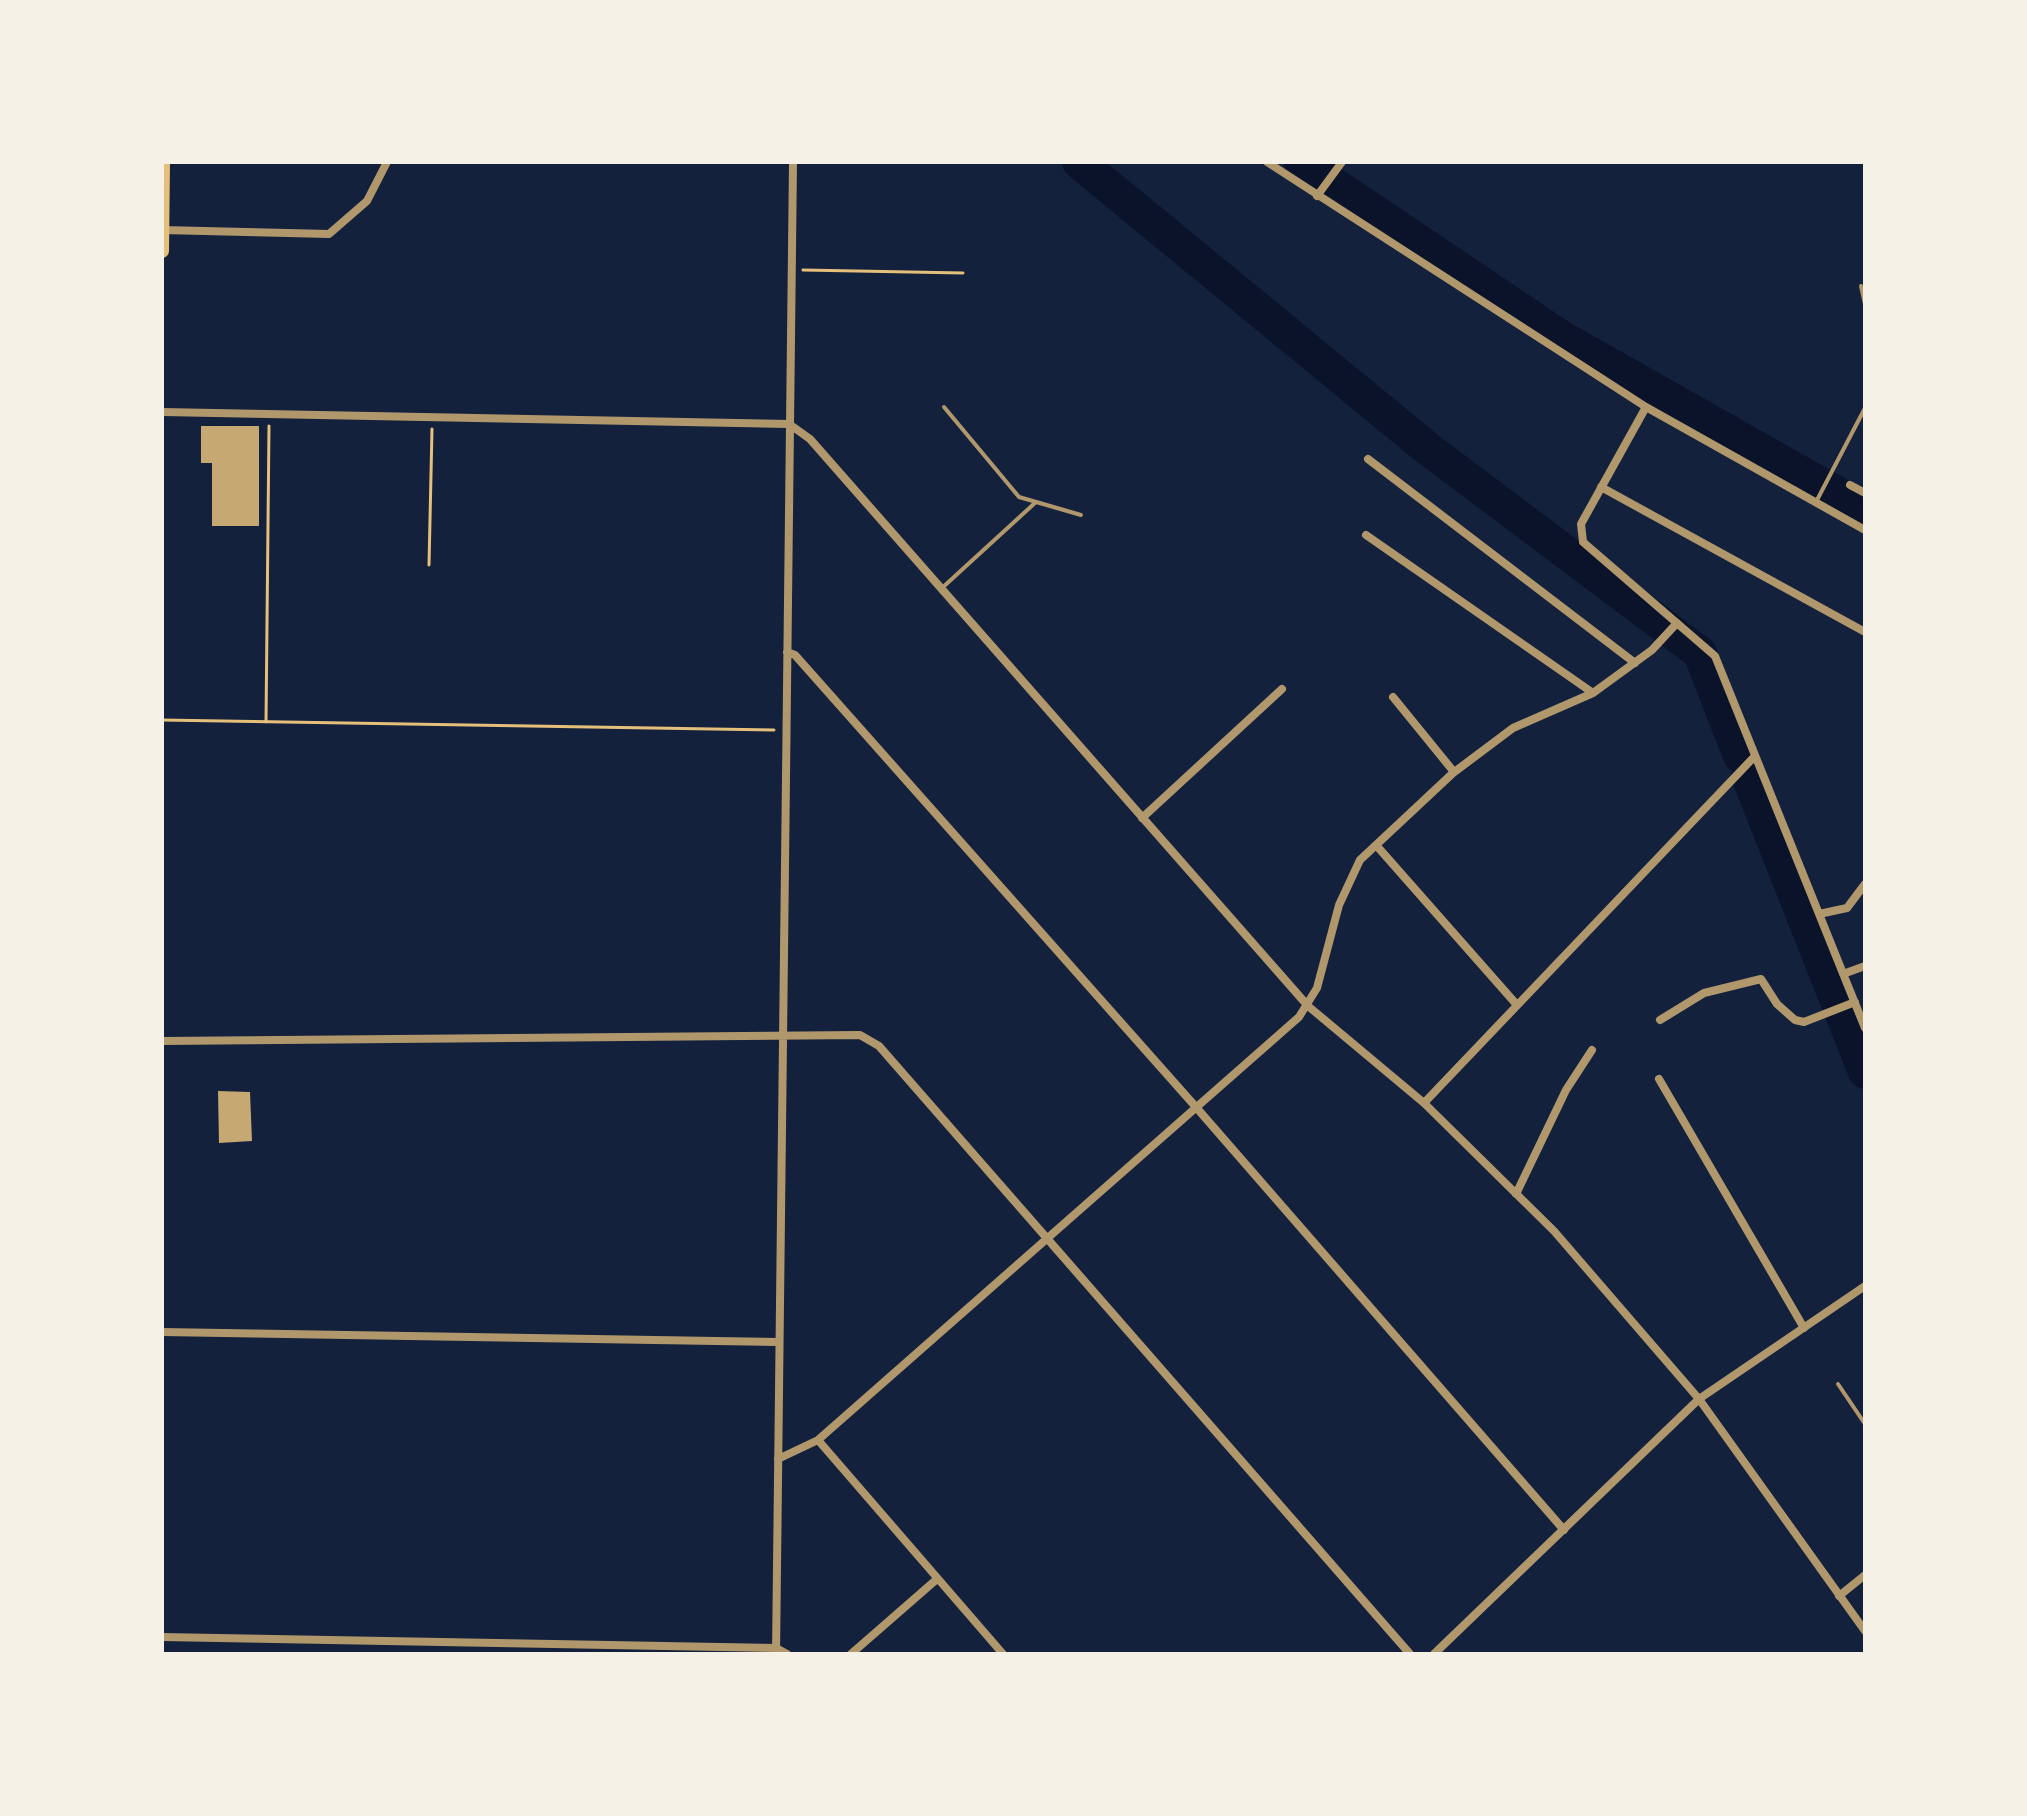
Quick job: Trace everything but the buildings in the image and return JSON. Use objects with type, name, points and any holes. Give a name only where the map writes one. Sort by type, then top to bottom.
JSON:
[{"type":"main road","points":[[162,251],[163,162]]},
{"type":"street","points":[[162,230],[329,234],[367,201],[387,162]]},
{"type":"street","points":[[776,1651],[780,1036],[793,162]]},
{"type":"street","points":[[1267,162],[1646,407],[1865,530]]},
{"type":"street","points":[[1317,196],[1342,162]]},
{"type":"street","points":[[1646,407],[1581,524],[1583,542],[1675,625],[1715,656],[1843,974],[1850,1004],[1865,1028]]},
{"type":"street","points":[[162,412],[789,424],[810,439],[1308,1006],[1424,1103],[1554,1231],[1699,1399],[1865,1631]]},
{"type":"street","points":[[1368,459],[1635,663]]},
{"type":"street","points":[[1850,485],[1865,493]]},
{"type":"street","points":[[1601,487],[1865,632]]},
{"type":"street","points":[[1366,535],[1593,693]]},
{"type":"street","points":[[778,1459],[818,1440],[1308,1006],[1317,988],[1339,905],[1360,860],[1454,772],[1513,728],[1593,693],[1635,663],[1675,625]]},
{"type":"street","points":[[787,652],[795,655],[1195,1106],[1564,1530]]},
{"type":"street","points":[[1142,818],[1282,689]]},
{"type":"street","points":[[1393,697],[1454,772]]},
{"type":"street","points":[[1424,1103],[1755,756]]},
{"type":"street","points":[[1376,845],[1517,1005]]},
{"type":"street","points":[[1819,914],[1847,908],[1865,884]]},
{"type":"street","points":[[1843,974],[1865,966]]},
{"type":"street","points":[[1660,1020],[1704,993],[1761,979],[1777,1004],[1795,1020],[1804,1022],[1850,1004]]},
{"type":"street","points":[[162,1041],[860,1035],[879,1046],[1410,1654]]},
{"type":"street","points":[[1516,1194],[1566,1090],[1592,1050]]},
{"type":"street","points":[[1659,1079],[1804,1328]]},
{"type":"street","points":[[1434,1654],[1699,1399],[1865,1286]]},
{"type":"street","points":[[162,1332],[778,1342]]},
{"type":"street","points":[[818,1440],[1003,1654]]},
{"type":"street","points":[[1839,1596],[1865,1575]]},
{"type":"street","points":[[851,1654],[937,1579]]},
{"type":"street","points":[[162,1637],[776,1651],[787,1654]]},
{"type":"lane","points":[[1861,286],[1865,304]]},
{"type":"lane","points":[[944,407],[1019,497],[1081,515]]},
{"type":"lane","points":[[1816,503],[1865,408]]},
{"type":"lane","points":[[942,588],[1036,502]]},
{"type":"lane","points":[[1838,1384],[1865,1424]]},
{"type":"path","points":[[792,270],[963,273]]},
{"type":"path","points":[[266,722],[269,414]]},
{"type":"path","points":[[429,565],[432,418]]},
{"type":"path","points":[[162,720],[784,730]]},
{"type":"waterway","points":[[1079,162],[1427,448],[1700,653],[1740,756]]},
{"type":"waterway","points":[[1301,162],[1561,337],[1865,509]]},
{"type":"waterway","points":[[1748,776],[1865,1072]]}]
